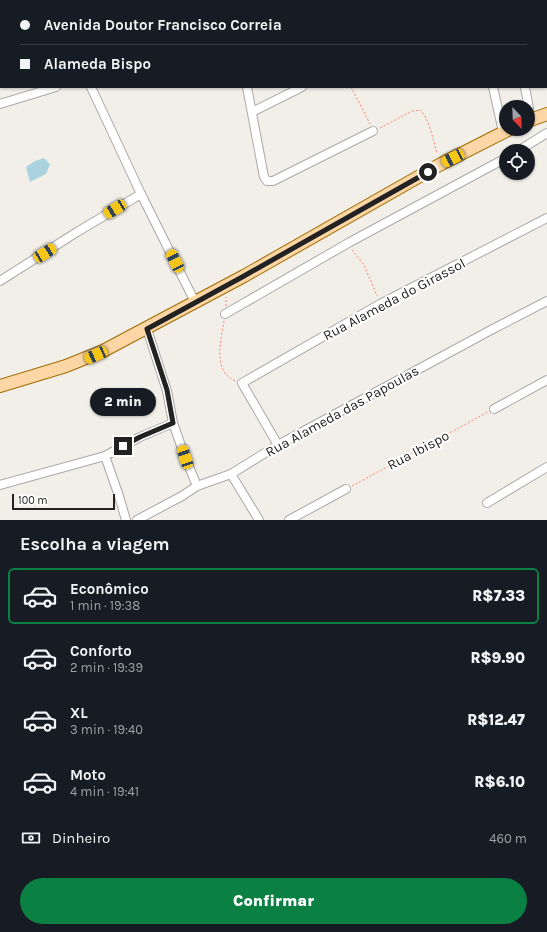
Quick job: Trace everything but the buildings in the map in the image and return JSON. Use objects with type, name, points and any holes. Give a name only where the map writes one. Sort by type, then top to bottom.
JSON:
[{"type":"main road","points":[[535,118],[547,114]]},
{"type":"main road","points":[[0,386],[88,358],[147,329],[441,164],[499,134]]},
{"type":"street","points":[[0,104],[34,90],[49,88]]},
{"type":"street","points":[[91,88],[141,194],[195,302]]},
{"type":"street","points":[[247,88],[264,177],[268,181],[273,181],[373,131]]},
{"type":"street","points":[[252,112],[300,88]]},
{"type":"street","points":[[493,88],[499,107]]},
{"type":"street","points":[[525,88],[527,100]]},
{"type":"street","points":[[529,144],[547,133]]},
{"type":"street","points":[[225,314],[346,245],[499,162]]},
{"type":"street","points":[[0,281],[77,232],[141,194]]},
{"type":"street","name":"Rua Alameda do Girassol","points":[[242,383],[380,304],[547,218]]},
{"type":"street","name":"Rua Alameda das Papoulas","points":[[137,520],[198,486],[231,474],[278,445],[547,301]]},
{"type":"street","points":[[147,329],[167,390],[173,423],[185,457],[198,486]]},
{"type":"street","points":[[494,409],[547,380]]},
{"type":"street","points":[[242,383],[278,445]]},
{"type":"street","points":[[0,485],[105,456],[140,437],[173,423]]},
{"type":"street","points":[[105,456],[126,520]]},
{"type":"street","points":[[487,503],[547,468]]},
{"type":"street","points":[[231,474],[259,520]]},
{"type":"street","points":[[289,520],[346,489]]},
{"type":"path","points":[[352,88],[373,131],[412,111],[420,110],[423,112],[441,164]]},
{"type":"path","points":[[346,245],[364,264],[380,304]]},
{"type":"path","points":[[225,286],[225,314],[221,360],[226,374],[232,379],[242,383]]},
{"type":"path","name":"Rua Ibispo","points":[[346,489],[494,409]]},
{"type":"water","points":[[44,158],[50,164],[46,174],[30,182],[26,167],[35,161]]},
{"type":"route","points":[[123,446],[173,423],[167,390],[147,329],[428,172]]}]
